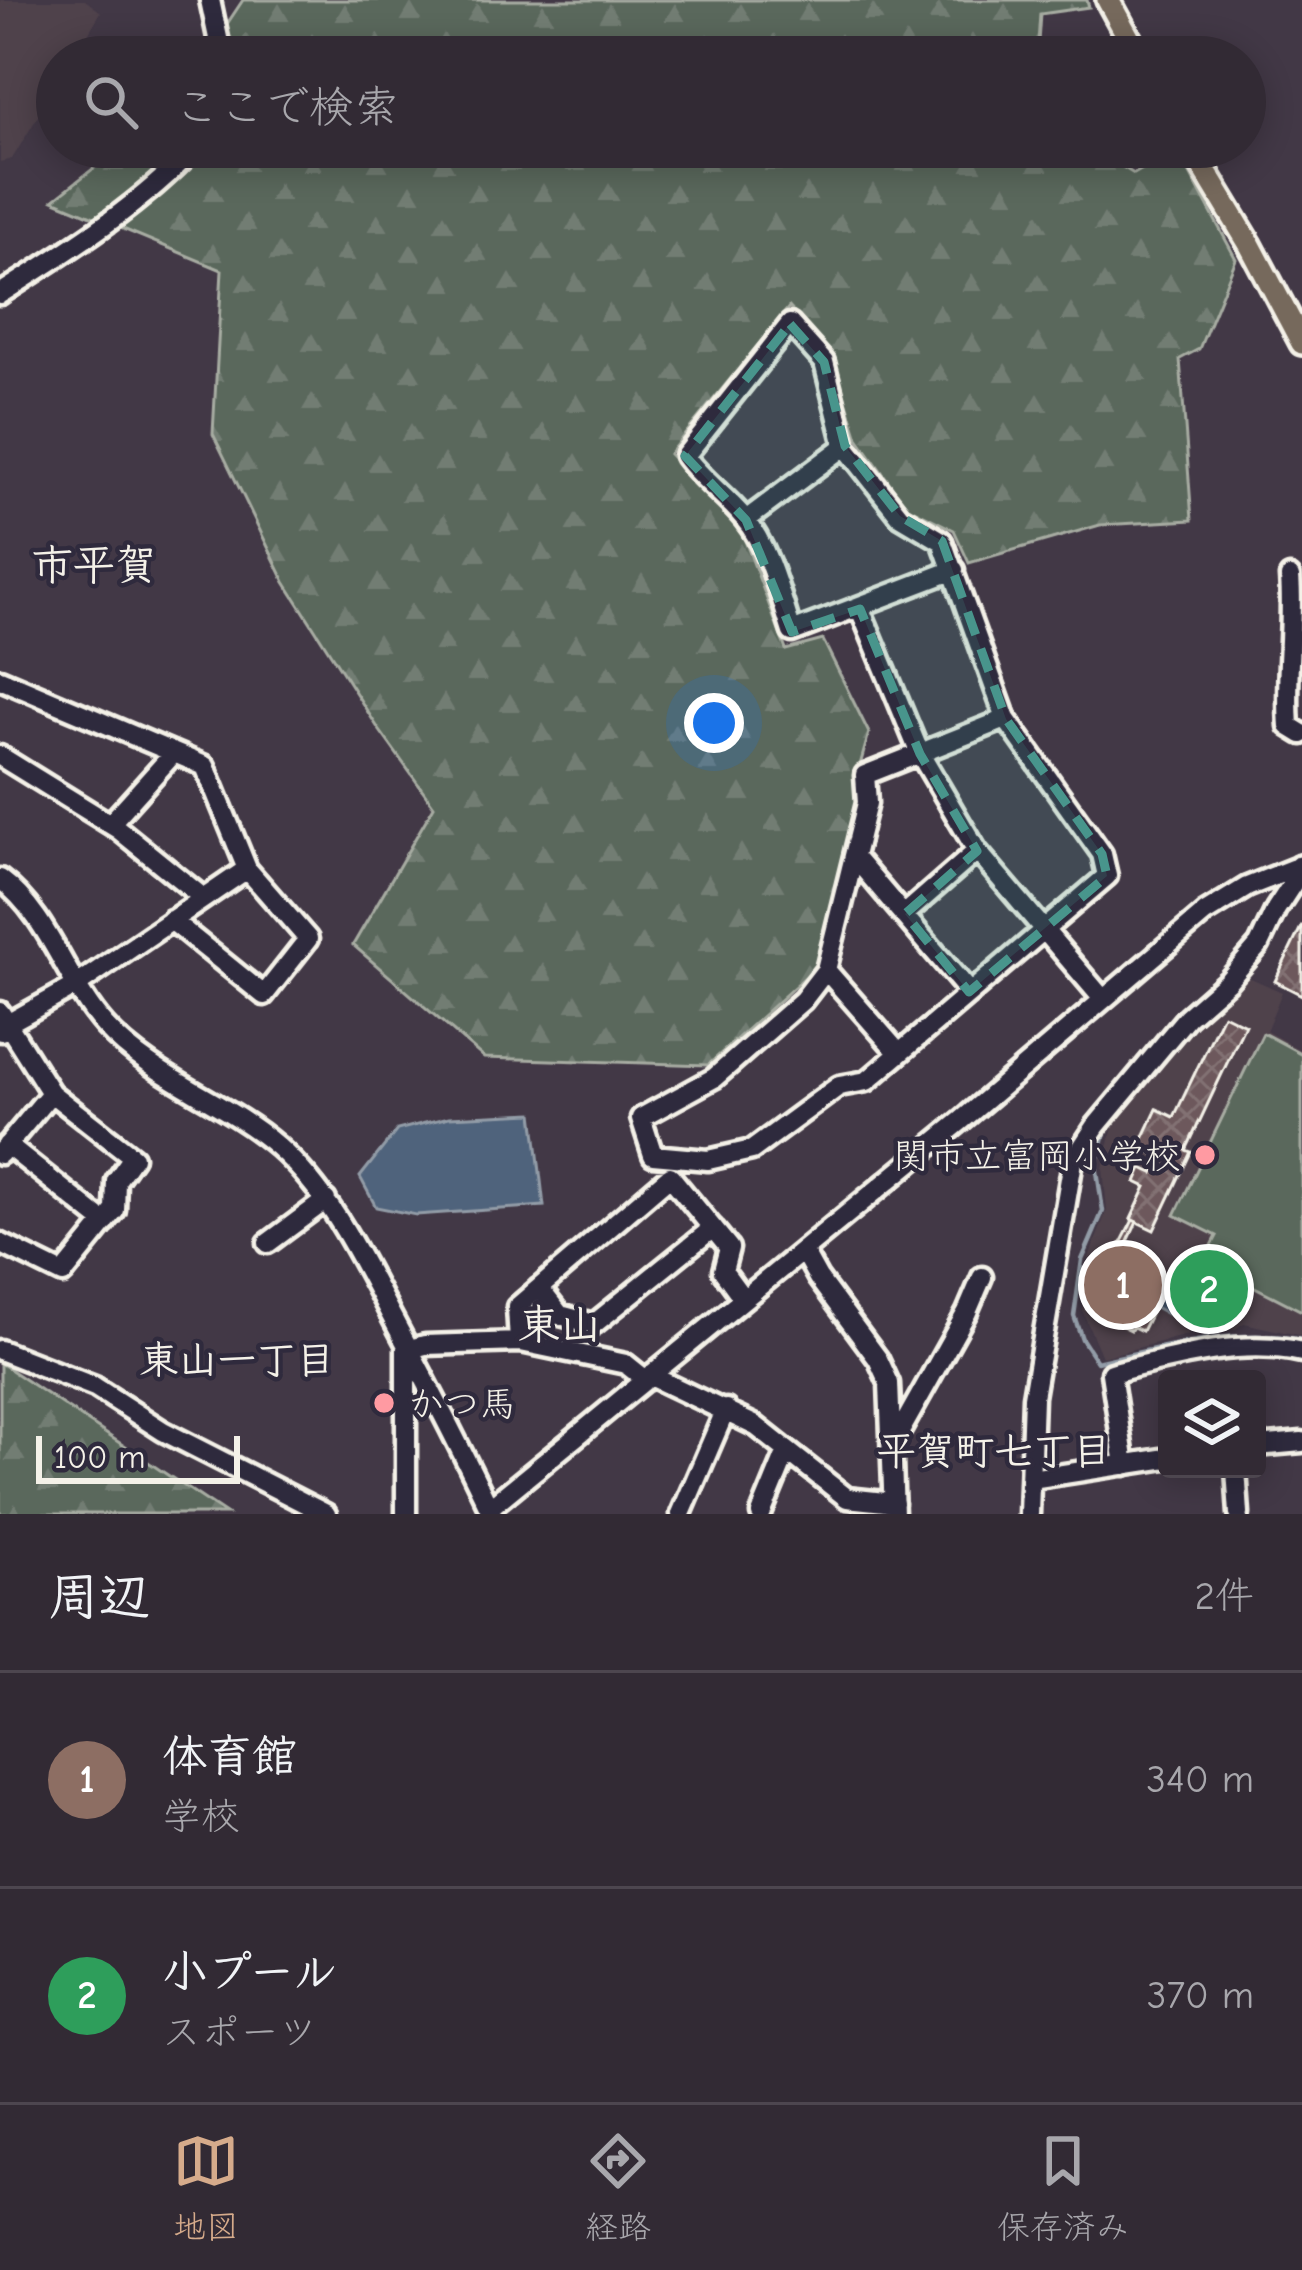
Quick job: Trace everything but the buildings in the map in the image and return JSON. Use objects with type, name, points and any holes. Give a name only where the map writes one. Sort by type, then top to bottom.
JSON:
[{"type":"main road","points":[[1108,0],[1127,36]]},
{"type":"main road","points":[[1204,168],[1302,343]]},
{"type":"street","points":[[210,0],[218,36]]},
{"type":"street","points":[[0,294],[98,231],[176,168]]},
{"type":"street","points":[[954,570],[793,632],[773,575],[746,520],[699,476],[685,456],[790,324],[824,362],[845,446],[899,516],[942,541],[954,570],[1006,719],[1102,854],[1107,876],[867,1081],[838,1087],[752,1150],[708,1160],[653,1155],[641,1118],[713,1078],[802,1000],[826,970],[855,858],[866,803],[865,775],[1006,719]]},
{"type":"street","points":[[746,520],[845,446]]},
{"type":"street","points":[[1290,577],[1296,673],[1289,726],[1302,734]]},
{"type":"street","points":[[860,609],[920,754],[976,851],[1102,998]]},
{"type":"street","points":[[0,679],[206,766],[247,869],[308,939],[264,995],[171,920]]},
{"type":"street","points":[[110,824],[174,753]]},
{"type":"street","points":[[0,756],[110,824],[202,897]]},
{"type":"street","points":[[905,914],[976,851]]},
{"type":"street","points":[[855,858],[969,992]]},
{"type":"street","points":[[0,879],[36,916],[76,985],[126,1047],[274,1144],[345,1224],[490,1511],[1205,914],[1246,887],[1300,865]]},
{"type":"street","points":[[1029,1514],[1033,1397],[1073,1161],[1096,1126],[1187,1017],[1259,945],[1300,865]]},
{"type":"street","points":[[0,1243],[63,1274],[115,1210],[116,1181],[132,1154],[51,1093],[2,1023],[76,985],[247,869]]},
{"type":"street","points":[[826,970],[897,1051]]},
{"type":"street","points":[[51,1093],[4,1150],[105,1223]]},
{"type":"street","points":[[519,1342],[517,1306],[670,1176],[729,1248],[723,1271],[742,1297]]},
{"type":"street","points":[[268,1244],[326,1200]]},
{"type":"street","points":[[539,1288],[560,1315],[594,1324],[713,1228]]},
{"type":"street","points":[[408,1346],[519,1342],[626,1364],[756,1426],[842,1505],[894,1509],[889,1383],[878,1359],[818,1279],[803,1251]]},
{"type":"street","points":[[892,1444],[982,1277]]},
{"type":"street","points":[[406,1514],[408,1346]]},
{"type":"street","points":[[1125,1465],[1111,1373],[1193,1352],[1284,1348],[1302,1352]]},
{"type":"street","points":[[0,1350],[95,1388],[163,1431],[326,1514]]},
{"type":"street","points":[[681,1514],[726,1409]]},
{"type":"street","points":[[1266,1445],[1302,1442]]},
{"type":"street","points":[[761,1514],[787,1451]]},
{"type":"street","points":[[1030,1479],[1158,1460]]},
{"type":"street","points":[[1237,1478],[1239,1514]]},
{"type":"highlighted area","points":[[790,324],[824,362],[845,446],[900,516],[942,541],[1006,719],[1102,854],[1107,876],[969,992],[905,914],[977,851],[920,754],[860,609],[792,632],[746,520],[685,456]]},
{"type":"shaded area","points":[[0,0],[85,0],[101,12],[87,36],[36,36],[36,120],[12,159],[0,162]]},
{"type":"shaded area","name":"関市立富岡小学校","points":[[1246,976],[1282,992],[1266,1031],[1302,1051],[1302,1336],[1244,1323],[1234,1330],[1196,1320],[1187,1335],[1102,1357],[1082,1310],[1089,1258],[1107,1210],[1103,1168],[1114,1123],[1194,1027]]},
{"type":"green space","points":[[243,0],[1087,0],[1089,7],[1040,14],[1038,36],[219,36]]},
{"type":"green space","points":[[94,168],[1124,168],[1134,174],[1144,168],[1187,168],[1236,259],[1199,349],[1180,359],[1192,520],[1100,525],[969,563],[954,530],[906,506],[858,438],[831,353],[789,307],[669,454],[741,530],[786,650],[823,640],[869,733],[857,776],[858,800],[816,967],[708,1065],[484,1058],[353,945],[434,806],[285,582],[213,434],[222,270],[53,200]]},
{"type":"green space","points":[[1263,1033],[1302,1054],[1302,1311],[1204,1261],[1217,1236],[1175,1215]]},
{"type":"green space","points":[[0,1363],[226,1514],[0,1514]]},
{"type":"water","points":[[533,1113],[544,1206],[416,1215],[376,1207],[360,1177],[397,1130],[449,1117]]},
{"type":"water","points":[[1175,1260],[1195,1270],[1171,1316],[1151,1305]]},
{"type":"waterway","points":[[1272,938],[1302,886]]},
{"type":"waterway","points":[[1109,1119],[1096,1165],[1103,1211],[1082,1260],[1074,1316],[1097,1362],[1225,1337],[1302,1340]]},
{"type":"place","name":"関市立富岡小学校","points":[[1205,1155]]},
{"type":"place","name":"体育館","points":[[1123,1285]]},
{"type":"place","name":"小プール","points":[[1209,1289]]},
{"type":"place","name":"かつ馬","points":[[384,1403]]},
{"type":"district","name":"市平賀","points":[[94,564]]},
{"type":"district","name":"東山","points":[[560,1324]]},
{"type":"district","name":"東山一丁目","points":[[237,1359]]},
{"type":"district","name":"平賀町七丁目","points":[[994,1450]]}]
